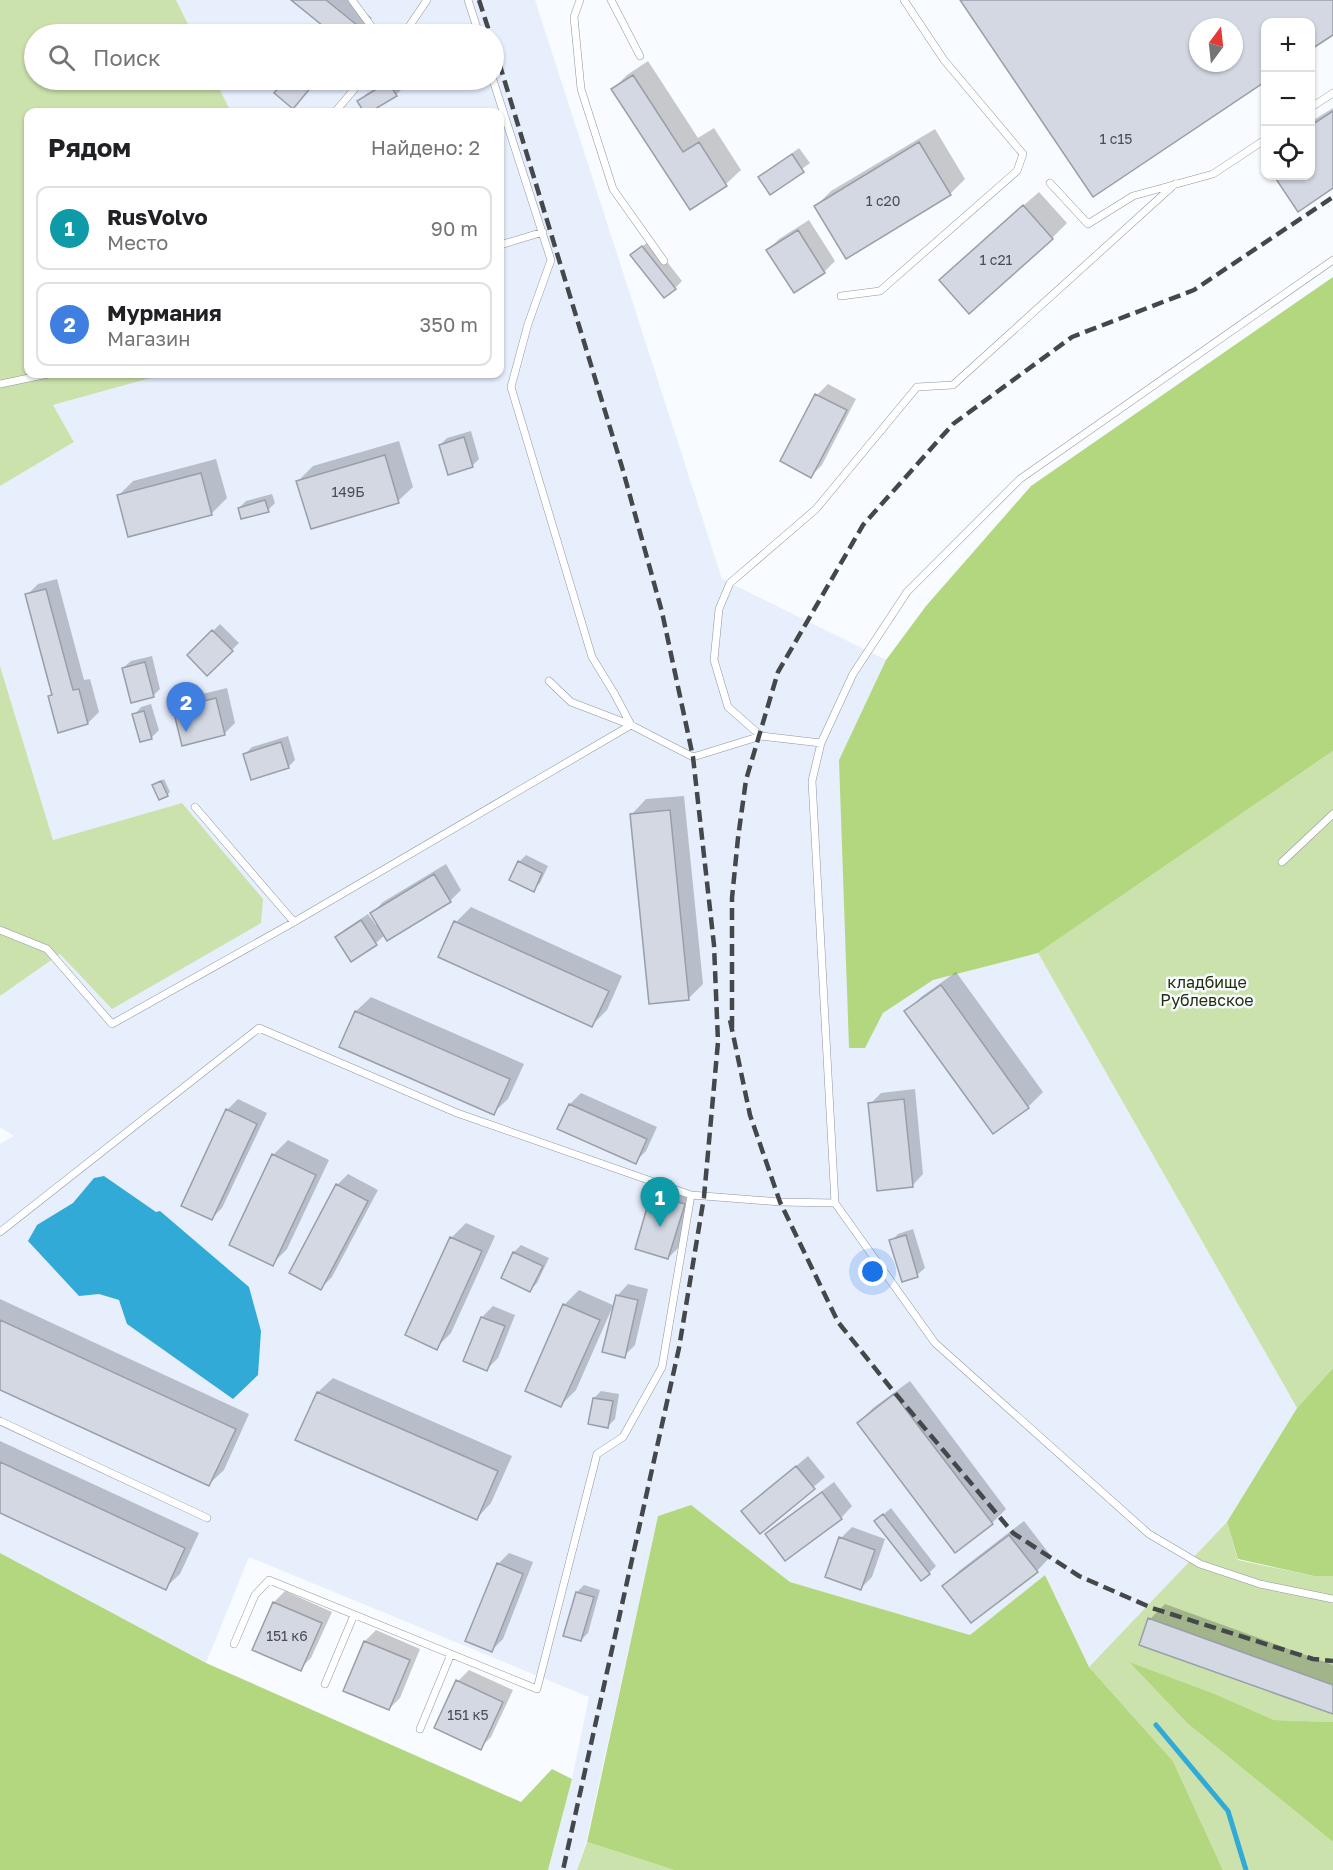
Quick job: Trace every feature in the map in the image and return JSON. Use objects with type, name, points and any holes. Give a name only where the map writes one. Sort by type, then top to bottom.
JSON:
[{"type":"lane","points":[[352,0],[370,24]]},
{"type":"lane","points":[[411,24],[427,0]]},
{"type":"lane","points":[[468,0],[476,24]]},
{"type":"lane","points":[[580,0],[574,17],[581,89],[613,189],[664,261]]},
{"type":"lane","points":[[611,0],[640,56]]},
{"type":"lane","points":[[841,296],[880,291],[1017,171],[1023,154],[944,60],[904,0]]},
{"type":"lane","points":[[338,108],[354,90]]},
{"type":"lane","points":[[497,90],[503,108]]},
{"type":"lane","points":[[1315,105],[1333,93]]},
{"type":"lane","points":[[504,111],[551,260],[528,324],[511,387],[592,657],[631,725]]},
{"type":"lane","points":[[1050,183],[1088,224],[1133,196],[1213,174],[1261,142]]},
{"type":"lane","points":[[761,736],[728,707],[714,660],[719,609],[730,583],[816,509],[917,387],[953,385],[1174,184]]},
{"type":"lane","points":[[504,244],[543,231]]},
{"type":"lane","points":[[1333,261],[1020,479],[907,592],[853,674],[821,743],[812,781],[835,1203],[935,1344],[1149,1534],[1200,1564],[1260,1584],[1333,1599]]},
{"type":"lane","points":[[0,384],[29,378]]},
{"type":"lane","points":[[549,681],[571,702],[631,725],[693,757],[761,736],[821,743]]},
{"type":"lane","points":[[0,930],[47,949],[112,1024],[294,922],[631,725]]},
{"type":"lane","points":[[195,807],[294,922]]},
{"type":"lane","points":[[1282,862],[1333,814]]},
{"type":"lane","points":[[0,1232],[260,1028],[457,1113],[691,1195],[780,1202],[835,1203]]},
{"type":"lane","points":[[234,1644],[255,1595],[269,1580],[537,1689],[597,1454],[623,1437],[662,1367],[691,1195]]},
{"type":"lane","points":[[0,1421],[207,1518]]},
{"type":"lane","points":[[325,1684],[354,1615]]},
{"type":"lane","points":[[420,1729],[451,1654]]},
{"type":"shaded area","points":[[176,0],[535,0],[722,579],[886,660],[839,760],[865,1048],[883,1013],[933,980],[1038,953],[1297,1408],[1227,1522],[1089,1667],[1045,1575],[970,1635],[790,1582],[691,1505],[658,1516],[586,1842],[577,1870],[548,1870],[572,1779],[589,1697],[249,1557],[206,1663],[0,1553],[0,1144],[14,1136],[0,1127],[0,996],[60,954],[182,803],[53,840],[0,666],[0,486],[74,442],[53,405],[151,378],[504,378],[504,108],[229,108],[220,90],[504,90],[504,24],[188,24]]},
{"type":"green space","points":[[0,0],[176,0],[188,24],[24,24],[24,90],[220,90],[229,108],[24,108],[24,378],[151,378],[53,405],[74,442],[0,486]]},
{"type":"green space","points":[[1333,277],[1333,751],[1038,953],[933,980],[883,1013],[865,1048],[849,1048],[839,760],[886,660],[926,606],[1031,486]]},
{"type":"green space","points":[[0,666],[53,840],[182,803],[263,899],[261,923],[112,1009],[60,954],[0,996]]},
{"type":"green space","name":"кладбище Рублевское","points":[[1333,751],[1333,1368],[1297,1408],[1038,953]]},
{"type":"green space","points":[[1333,1368],[1333,1576],[1314,1576],[1238,1559],[1227,1522],[1297,1408]]},
{"type":"green space","points":[[691,1505],[790,1582],[970,1635],[1045,1575],[1089,1667],[1173,1761],[1223,1870],[674,1870],[587,1842],[658,1516]]},
{"type":"green space","points":[[1227,1522],[1238,1560],[1314,1576],[1333,1576],[1333,1722],[1274,1720],[1215,1694],[1130,1663],[1188,1724],[1333,1842],[1333,1870],[1223,1870],[1173,1761],[1089,1667]]},
{"type":"green space","points":[[0,1553],[206,1663],[521,1802],[552,1769],[572,1779],[548,1870],[0,1870]]},
{"type":"green space","points":[[1129,1662],[1215,1694],[1274,1720],[1333,1722],[1333,1842],[1188,1724]]},
{"type":"green space","points":[[587,1842],[674,1870],[577,1870]]},
{"type":"water","points":[[104,1176],[156,1212],[160,1211],[249,1287],[261,1331],[258,1375],[233,1399],[127,1324],[119,1300],[99,1294],[79,1296],[28,1241],[37,1225],[73,1203],[94,1178]]},
{"type":"building","points":[[291,0],[326,0],[356,24],[321,24]]},
{"type":"building","points":[[960,0],[1333,0],[1333,35],[1315,47],[1315,18],[1261,18],[1261,84],[1093,197]]},
{"type":"building","points":[[633,75],[683,152],[699,142],[727,186],[690,210],[611,89]]},
{"type":"building","points":[[277,90],[309,90],[294,108],[274,93]]},
{"type":"building","points":[[375,90],[393,90],[397,96],[377,108],[361,108],[357,101]]},
{"type":"building","points":[[1333,111],[1333,188],[1298,212],[1277,180],[1315,180],[1315,123]]},
{"type":"building","points":[[919,142],[951,195],[846,259],[814,206]]},
{"type":"building","points":[[792,154],[804,172],[770,195],[758,177]]},
{"type":"building","points":[[1023,205],[1053,239],[969,314],[939,280]]},
{"type":"building","points":[[798,230],[825,273],[794,293],[766,250]]},
{"type":"building","points":[[642,246],[676,289],[664,298],[630,255]]},
{"type":"building","points":[[815,394],[847,410],[811,478],[780,461]]},
{"type":"building","points":[[464,437],[473,467],[448,475],[439,445]]},
{"type":"building","points":[[385,455],[399,503],[311,529],[296,481]]},
{"type":"building","points":[[201,473],[212,515],[128,537],[117,495]]},
{"type":"building","points":[[265,500],[269,512],[241,519],[238,508]]},
{"type":"building","points":[[46,589],[73,690],[79,689],[88,724],[58,733],[48,696],[52,695],[25,594]]},
{"type":"building","points":[[212,630],[233,651],[207,676],[187,655]]},
{"type":"building","points":[[145,662],[154,697],[131,703],[122,668]]},
{"type":"building","points":[[216,698],[225,735],[182,746],[173,709]]},
{"type":"building","points":[[144,711],[152,739],[140,742],[132,714]]},
{"type":"building","points":[[281,742],[289,768],[251,780],[243,754]]},
{"type":"building","points":[[161,781],[168,796],[159,800],[152,785]]},
{"type":"building","points":[[670,810],[689,1000],[649,1004],[630,814]]},
{"type":"building","points":[[518,861],[542,873],[534,892],[509,880]]},
{"type":"building","points":[[434,874],[451,902],[387,941],[370,913]]},
{"type":"building","points":[[361,920],[377,945],[351,962],[335,937]]},
{"type":"building","points":[[454,921],[609,991],[592,1027],[438,957]]},
{"type":"building","points":[[941,985],[1029,1108],[993,1134],[904,1011]]},
{"type":"building","points":[[355,1011],[510,1079],[494,1115],[339,1047]]},
{"type":"building","points":[[904,1099],[913,1187],[877,1191],[868,1103]]},
{"type":"building","points":[[569,1104],[647,1139],[636,1164],[557,1129]]},
{"type":"building","points":[[226,1109],[257,1124],[212,1220],[181,1206]]},
{"type":"building","points":[[272,1154],[316,1175],[273,1266],[229,1245]]},
{"type":"building","points":[[336,1184],[368,1201],[321,1290],[289,1273]]},
{"type":"building","points":[[651,1194],[685,1204],[668,1259],[635,1249]]},
{"type":"building","points":[[906,1235],[918,1277],[902,1282],[889,1240]]},
{"type":"building","points":[[450,1237],[482,1251],[437,1350],[405,1335]]},
{"type":"building","points":[[513,1252],[543,1266],[530,1292],[501,1278]]},
{"type":"building","points":[[616,1295],[638,1300],[625,1358],[602,1352]]},
{"type":"building","points":[[563,1304],[600,1320],[561,1407],[525,1391]]},
{"type":"building","points":[[481,1317],[505,1326],[487,1371],[463,1361]]},
{"type":"building","points":[[0,1320],[236,1429],[209,1486],[0,1390]]},
{"type":"building","points":[[317,1392],[498,1471],[477,1520],[295,1440]]},
{"type":"building","points":[[894,1394],[993,1524],[955,1553],[857,1423]]},
{"type":"building","points":[[593,1398],[613,1401],[608,1428],[588,1424]]},
{"type":"building","points":[[0,1462],[185,1548],[166,1590],[0,1513]]},
{"type":"building","points":[[796,1466],[815,1489],[760,1534],[741,1511]]},
{"type":"building","points":[[822,1492],[842,1519],[785,1561],[765,1534]]},
{"type":"building","points":[[883,1514],[930,1574],[921,1581],[874,1521]]},
{"type":"building","points":[[1009,1535],[1038,1572],[971,1623],[942,1586]]},
{"type":"building","points":[[839,1537],[875,1550],[861,1590],[825,1577]]},
{"type":"building","points":[[497,1563],[523,1574],[492,1652],[465,1641]]},
{"type":"building","points":[[576,1592],[594,1597],[581,1641],[563,1636]]},
{"type":"building","points":[[273,1602],[322,1623],[301,1671],[252,1650]]},
{"type":"building","points":[[1148,1618],[1333,1685],[1333,1714],[1139,1645]]},
{"type":"building","points":[[364,1641],[410,1660],[389,1710],[343,1691]]},
{"type":"building","points":[[456,1680],[503,1702],[481,1750],[434,1728]]},
{"type":"waterway","points":[[1156,1725],[1228,1811],[1246,1870]]},
{"type":"railway","points":[[479,0],[487,24]]},
{"type":"railway","points":[[504,79],[622,467],[662,612],[693,757],[714,945],[718,1042],[704,1197],[679,1348],[563,1870]]},
{"type":"railway","points":[[732,1028],[732,898],[746,780],[778,672],[863,525],[953,424],[1072,337],[1194,290],[1333,197]]},
{"type":"railway","points":[[730,1020],[750,1115],[780,1202],[838,1322],[1013,1533],[1079,1576],[1152,1608],[1313,1659],[1333,1661]]},
{"type":"place","name":"Мурмания","points":[[186,732]]},
{"type":"place","name":"RusVolvo","points":[[660,1227]]}]
